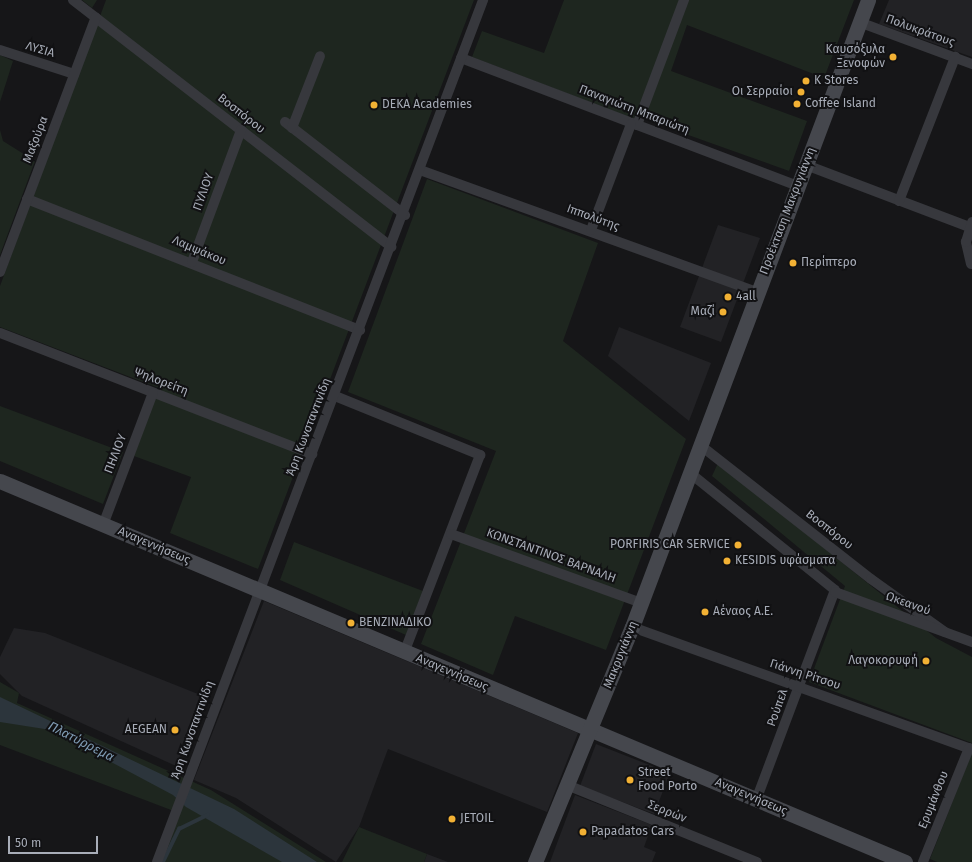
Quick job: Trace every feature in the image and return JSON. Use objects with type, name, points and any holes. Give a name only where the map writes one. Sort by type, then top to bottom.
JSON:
[{"type":"main road","name":"Προέκταση Μακρυγιάννη","points":[[700,445],[868,0]]},
{"type":"main road","name":"Μακρυγιάννη","points":[[535,862],[591,730],[642,603],[700,445]]},
{"type":"main road","name":"Αναγεννήσεως","points":[[0,481],[260,590],[404,653],[905,862]]},
{"type":"street","name":"Βοσπόρου","points":[[73,0],[392,247]]},
{"type":"street","name":"Άρη Κωνσταντινίδη","points":[[157,862],[178,812],[190,775],[260,590],[392,247],[483,0]]},
{"type":"street","points":[[591,230],[684,0]]},
{"type":"street","name":"Μαξούρα","points":[[0,272],[96,17]]},
{"type":"street","name":"Πολυκράτους","points":[[859,22],[972,64]]},
{"type":"street","name":"ΛΥΣΙΑ","points":[[0,50],[74,74]]},
{"type":"street","points":[[320,56],[288,125],[404,215]]},
{"type":"street","points":[[899,201],[955,57]]},
{"type":"street","name":"Παναγιώτη Μπαριώτη","points":[[461,58],[634,125],[798,186]]},
{"type":"street","name":"ΠΥΛΙΟΥ","points":[[192,262],[240,130]]},
{"type":"street","points":[[806,165],[899,201],[970,225],[966,242],[970,264]]},
{"type":"street","name":"Ιππολύτης","points":[[420,170],[591,230],[758,292]]},
{"type":"street","name":"Λαμψάκου","points":[[27,199],[192,262],[360,330]]},
{"type":"street","name":"Ψηλορείτη","points":[[0,333],[312,454]]},
{"type":"street","name":"ΠΗΛΙΟΥ","points":[[103,525],[153,393]]},
{"type":"street","points":[[335,396],[480,455],[451,534],[404,653]]},
{"type":"street","name":"Βοσπόρου","points":[[700,445],[871,579],[945,632]]},
{"type":"street","points":[[690,473],[828,582],[835,592]]},
{"type":"street","name":"ΚΩΝΣΤΑΝΤΙΝΟΣ ΒΑΡΝΑΛΗ","points":[[451,534],[642,603]]},
{"type":"street","name":"Ωκεανού","points":[[835,592],[972,642]]},
{"type":"street","name":"Ρούπελ","points":[[756,800],[835,592]]},
{"type":"street","name":"Γιάννη Ρίτσου","points":[[632,627],[787,685],[800,686],[969,748]]},
{"type":"street","name":"Ερυμάνθου","points":[[923,862],[969,748]]},
{"type":"street","name":"Σερρών","points":[[567,785],[757,862]]},
{"type":"shaded area","points":[[82,0],[97,0],[92,8]]},
{"type":"shaded area","points":[[106,0],[474,0],[258,569],[170,533],[191,477],[134,456],[159,388],[0,327],[0,286]]},
{"type":"shaded area","points":[[564,0],[854,0],[824,78],[687,25],[671,71],[807,121],[789,171],[635,116],[634,119],[472,57],[482,31],[544,53]]},
{"type":"shaded area","points":[[889,0],[972,0],[972,57],[879,24]]},
{"type":"shaded area","points":[[0,55],[13,61],[0,102]]},
{"type":"shaded area","points":[[0,130],[3,141],[35,161],[0,255]]},
{"type":"shaded area","points":[[427,179],[598,243],[563,341],[686,439],[606,650],[515,616],[493,675],[421,644],[496,451],[348,392]]},
{"type":"shaded area","points":[[718,225],[760,238],[721,342],[680,327]]},
{"type":"shaded area","points":[[619,327],[711,363],[689,421],[608,356]]},
{"type":"shaded area","points":[[0,406],[123,452],[103,504],[0,461]]},
{"type":"shaded area","points":[[718,463],[936,638],[972,657],[972,743],[809,682],[845,586],[712,476]]},
{"type":"shaded area","points":[[294,542],[423,591],[406,635],[280,580]]},
{"type":"shaded area","points":[[264,601],[578,733],[547,812],[388,749],[359,827],[336,862],[236,798],[194,780]]},
{"type":"shaded area","points":[[14,628],[45,633],[203,696],[176,766],[22,696],[0,674],[0,657]]},
{"type":"shaded area","points":[[0,682],[19,693],[17,703],[211,790],[326,862],[159,862],[179,813],[0,745]]},
{"type":"shaded area","points":[[596,744],[670,773],[654,814],[580,786]]},
{"type":"shaded area","points":[[972,752],[972,862],[937,862],[930,859]]},
{"type":"shaded area","points":[[575,795],[652,825],[644,847],[656,852],[652,862],[550,862]]},
{"type":"shaded area","points":[[359,827],[427,854],[424,862],[342,862]]},
{"type":"shaded area","points":[[427,854],[448,862],[424,862]]},
{"type":"water","name":"Πλατύρρεμα","points":[[0,697],[234,809],[317,862],[282,862],[186,807],[173,795],[51,730],[0,722]]},
{"type":"waterway","points":[[163,862],[179,829],[208,815]]},
{"type":"place","name":"Καυσόξυλα Ξενοφών","points":[[893,57]]},
{"type":"place","name":"K Stores","points":[[806,81]]},
{"type":"place","name":"Οι Σερραίοι","points":[[801,92]]},
{"type":"place","name":"Coffee Island","points":[[797,104]]},
{"type":"place","name":"DEKA Academies","points":[[374,105]]},
{"type":"place","name":"Περίπτερο","points":[[793,263]]},
{"type":"place","name":"4all","points":[[728,297]]},
{"type":"place","name":"Μαζί","points":[[723,312]]},
{"type":"place","name":"PORFIRIS CAR SERVICE","points":[[738,545]]},
{"type":"place","name":"KESIDIS υφάσματα","points":[[727,561]]},
{"type":"place","name":"Αέναος Α.Ε.","points":[[705,612]]},
{"type":"place","name":"ΒΕΝΖΙΝΑΔΙΚΟ","points":[[351,623]]},
{"type":"place","name":"Λαγοκορυφή","points":[[926,661]]},
{"type":"place","name":"AEGEAN","points":[[175,730]]},
{"type":"place","name":"Street Food Porto","points":[[630,780]]},
{"type":"place","name":"JETOIL","points":[[452,819]]},
{"type":"place","name":"Papadatos Cars","points":[[583,832]]}]
